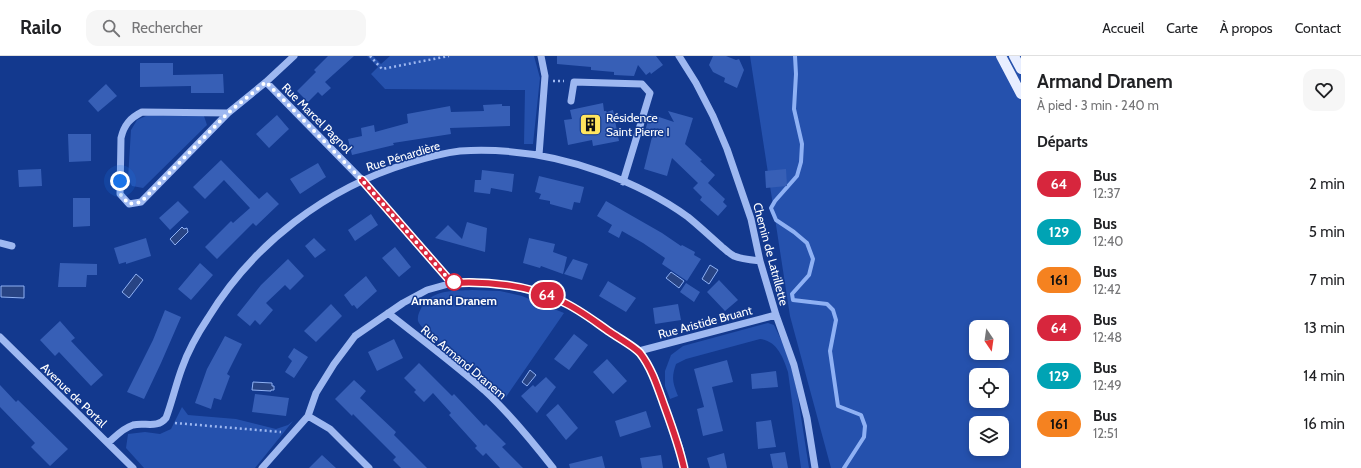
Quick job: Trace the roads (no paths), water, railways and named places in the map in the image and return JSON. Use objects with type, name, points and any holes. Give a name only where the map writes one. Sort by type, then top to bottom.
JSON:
[{"type":"main road","points":[[1001,56],[1021,94]]},
{"type":"main road","points":[[1014,56],[1021,69]]},
{"type":"street","name":"Rue Marcel Pagnol","points":[[294,56],[266,82],[362,180],[452,283]]},
{"type":"street","points":[[539,155],[545,81],[541,56]]},
{"type":"street","name":"Chemin de Latrillette","points":[[679,56],[696,83],[713,116],[727,149],[751,219],[760,261],[776,315],[796,371],[807,418],[815,468]]},
{"type":"street","points":[[228,113],[142,112],[128,120],[121,138],[120,194],[129,204],[141,202],[228,113],[266,82]]},
{"type":"street","points":[[571,101],[574,82],[642,84],[650,93],[623,182]]},
{"type":"street","name":"Rue Pénardière","points":[[108,443],[124,429],[139,424],[156,425],[166,418],[186,357],[207,318],[228,287],[270,241],[289,226],[322,204],[362,180],[417,160],[458,152],[492,150],[539,155],[600,172],[663,201],[687,217],[733,256],[760,261]]},
{"type":"street","points":[[0,243],[12,246]]},
{"type":"street","points":[[262,468],[308,416],[316,393],[334,364],[355,336],[403,303],[427,290],[452,283],[472,282],[517,287],[560,300],[578,310],[639,351],[654,376],[677,442],[684,468]]},
{"type":"street","name":"Rue Armand Dranem","points":[[388,313],[484,391],[508,415],[553,468]]},
{"type":"street","name":"Rue Aristide Bruant","points":[[639,351],[776,315]]},
{"type":"street","name":"Avenue de Portal","points":[[0,338],[133,468]]},
{"type":"street","points":[[308,416],[330,429],[369,468]]},
{"type":"waterway","points":[[795,56],[796,74],[794,109],[802,144],[801,162],[797,176],[775,201],[771,208],[776,220],[807,243],[813,259],[809,275],[792,294],[793,300],[827,304],[833,310],[836,320],[830,351],[838,406],[861,415],[865,426],[864,437],[844,468]]},
{"type":"place","name":"Résidence Saint Pierre I","points":[[590,124]]},
{"type":"place","name":"Armand Dranem","points":[[454,282]]}]
